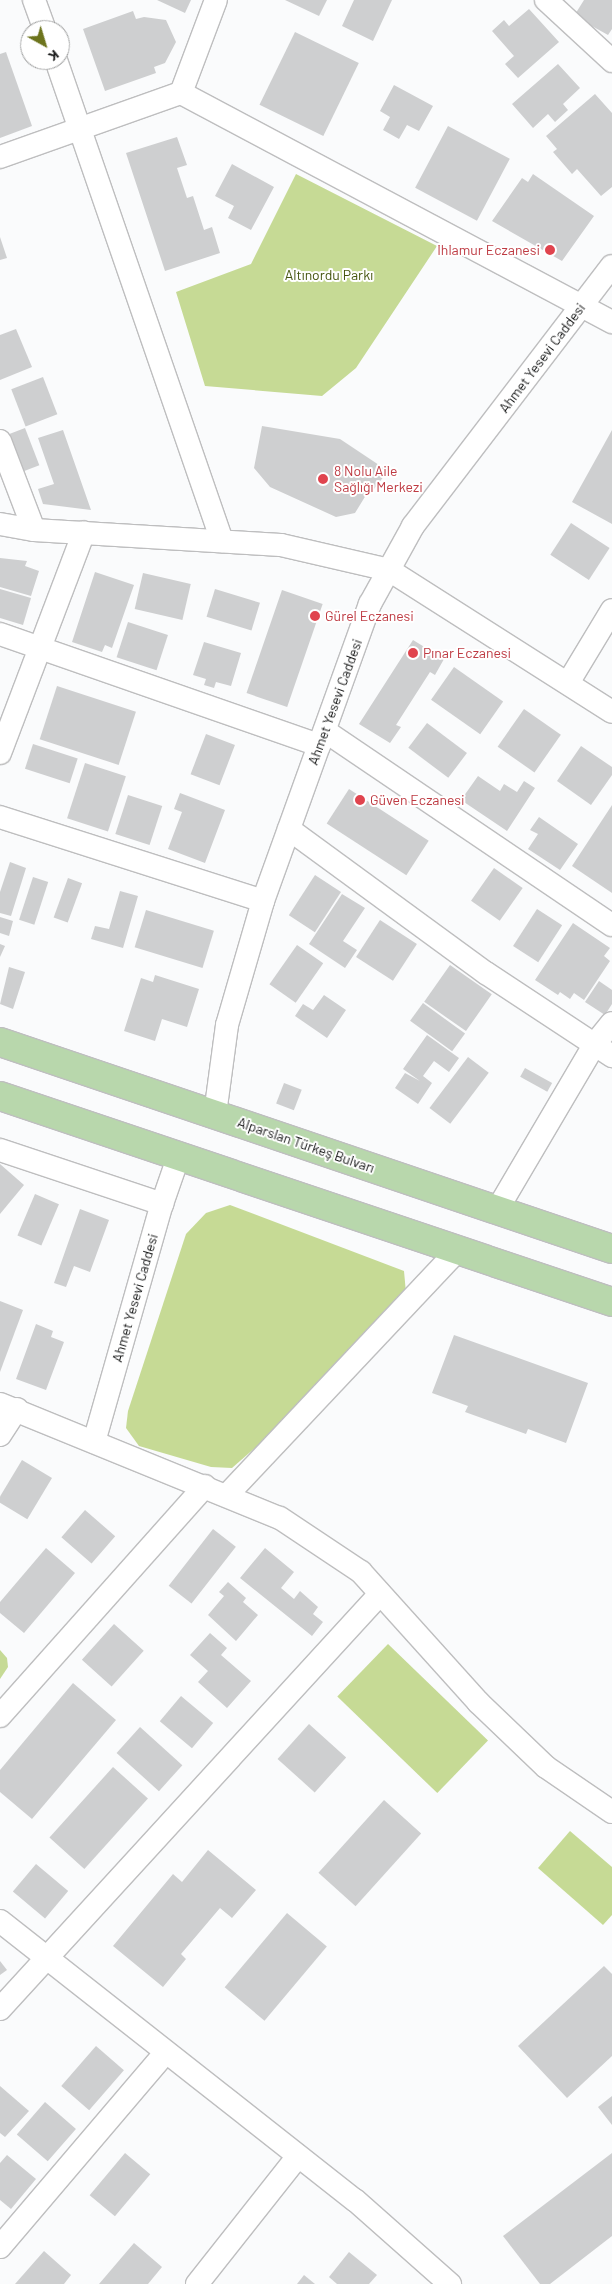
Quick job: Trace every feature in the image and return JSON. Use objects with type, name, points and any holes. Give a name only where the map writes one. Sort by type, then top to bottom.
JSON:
[{"type":"main road","name":"Alparslan Türkeş Bulvarı","points":[[0,1042],[612,1249]]},
{"type":"main road","points":[[0,1096],[612,1302]]},
{"type":"street","points":[[34,0],[41,20]]},
{"type":"street","points":[[181,92],[216,0]]},
{"type":"street","points":[[546,0],[612,62]]},
{"type":"street","points":[[60,70],[82,128],[222,541]]},
{"type":"street","points":[[0,157],[181,92],[612,322]]},
{"type":"street","name":"Ahmet Yesevi Caddesi","points":[[215,1114],[228,1025],[263,901],[370,604],[413,526],[612,266]]},
{"type":"street","points":[[0,441],[34,530]]},
{"type":"street","points":[[0,524],[34,530],[281,546],[389,570],[612,712]]},
{"type":"street","points":[[0,753],[38,646],[84,532]]},
{"type":"street","points":[[568,683],[612,610]]},
{"type":"street","points":[[0,634],[322,738],[612,925]]},
{"type":"street","points":[[0,818],[263,901]]},
{"type":"street","points":[[289,829],[486,973],[603,1051]]},
{"type":"street","points":[[497,1210],[603,1051],[612,1023]]},
{"type":"street","points":[[0,1150],[162,1204]]},
{"type":"street","name":"Ahmet Yesevi Caddesi","points":[[94,1442],[162,1204],[179,1155]]},
{"type":"street","points":[[228,1494],[458,1250]]},
{"type":"street","points":[[0,1435],[8,1406],[228,1494],[280,1518],[360,1572],[478,1702],[546,1767],[612,1812]]},
{"type":"street","points":[[0,1716],[205,1486]]},
{"type":"street","points":[[0,2009],[45,1957],[380,1594]]},
{"type":"street","points":[[0,1921],[298,2156],[450,2284]]},
{"type":"street","points":[[0,2247],[166,2052]]},
{"type":"street","points":[[197,2284],[298,2156]]},
{"type":"green space","name":"Altınordu Parkı","points":[[296,174],[437,246],[356,368],[322,396],[205,386],[176,292],[251,264]]},
{"type":"green space","points":[[230,1205],[404,1271],[407,1304],[394,1327],[232,1468],[211,1467],[139,1446],[126,1428],[128,1411],[186,1234],[206,1213]]},
{"type":"green space","points":[[388,1644],[488,1741],[437,1793],[337,1697]]},
{"type":"green space","points":[[0,1650],[7,1658],[8,1667],[0,1679]]},
{"type":"green space","points":[[570,1831],[612,1867],[612,1915],[603,1925],[538,1868]]},
{"type":"building","points":[[157,0],[191,0],[185,13]]},
{"type":"building","points":[[285,0],[327,0],[319,16]]},
{"type":"building","points":[[354,0],[392,0],[373,41],[342,26]]},
{"type":"building","points":[[584,0],[612,0],[612,29],[608,35],[574,16]]},
{"type":"building","points":[[529,9],[559,42],[518,78],[505,64],[514,56],[492,31],[504,20],[509,26]]},
{"type":"building","points":[[133,11],[136,19],[144,17],[166,20],[176,42],[165,63],[154,67],[156,73],[105,91],[83,29]]},
{"type":"building","points":[[295,32],[359,63],[323,136],[259,105]]},
{"type":"building","points":[[6,52],[32,126],[0,138],[0,54]]},
{"type":"building","points":[[558,64],[580,88],[563,104],[568,110],[555,122],[548,114],[533,128],[512,104]]},
{"type":"building","points":[[394,85],[433,106],[419,131],[407,125],[399,139],[383,130],[390,117],[380,111]]},
{"type":"building","points":[[595,94],[612,113],[612,187],[601,196],[577,169],[572,174],[553,152],[557,149],[546,136]]},
{"type":"building","points":[[448,126],[510,159],[477,221],[415,188]]},
{"type":"building","points":[[177,137],[187,165],[177,168],[187,198],[193,196],[204,230],[212,227],[220,253],[165,271],[126,153]]},
{"type":"building","points":[[232,164],[274,187],[251,230],[228,218],[234,206],[215,196]]},
{"type":"building","points":[[533,174],[594,216],[562,261],[492,221],[522,178],[528,182]]},
{"type":"building","points":[[0,237],[7,258],[0,260]]},
{"type":"building","points":[[16,329],[32,367],[0,380],[0,335]]},
{"type":"building","points":[[43,377],[57,414],[26,427],[11,389]]},
{"type":"building","name":"8 Nolu Aile Sağlığı Merkezi","points":[[262,426],[340,439],[388,471],[374,489],[371,487],[355,513],[336,517],[270,487],[254,468]]},
{"type":"building","points":[[25,428],[39,465],[20,473],[5,436]]},
{"type":"building","points":[[63,430],[91,510],[43,504],[38,489],[54,484],[38,438]]},
{"type":"building","points":[[612,430],[612,524],[572,502]]},
{"type":"building","points":[[571,523],[610,548],[589,580],[550,555]]},
{"type":"building","points":[[0,558],[27,561],[25,566],[39,571],[31,596],[0,587]]},
{"type":"building","points":[[95,572],[134,585],[112,648],[105,645],[102,652],[72,642]]},
{"type":"building","points":[[143,573],[191,584],[182,620],[135,609]]},
{"type":"building","points":[[0,589],[31,598],[23,625],[0,618]]},
{"type":"building","points":[[215,589],[260,603],[251,630],[207,617]]},
{"type":"building","points":[[282,590],[323,604],[287,707],[247,693]]},
{"type":"building","points":[[128,622],[168,635],[157,670],[117,657]]},
{"type":"building","points":[[413,640],[444,659],[435,675],[430,672],[396,725],[401,727],[390,743],[359,724]]},
{"type":"building","points":[[204,642],[241,653],[231,686],[216,682],[214,688],[204,685],[206,679],[193,675]]},
{"type":"building","points":[[454,667],[503,701],[480,734],[431,700]]},
{"type":"building","points":[[57,686],[136,712],[119,765],[40,739]]},
{"type":"building","points":[[524,709],[561,735],[534,772],[498,747]]},
{"type":"building","points":[[427,723],[467,753],[448,778],[408,748]]},
{"type":"building","points":[[206,734],[235,745],[220,785],[191,774]]},
{"type":"building","points":[[33,744],[78,759],[70,783],[25,769]]},
{"type":"building","points":[[581,746],[612,767],[612,775],[591,805],[557,781]]},
{"type":"building","points":[[85,763],[126,776],[108,831],[67,818]]},
{"type":"building","points":[[478,776],[500,791],[504,784],[517,792],[524,781],[535,788],[507,831],[461,800]]},
{"type":"building","points":[[349,789],[429,841],[406,875],[327,823]]},
{"type":"building","points":[[180,793],[225,810],[205,863],[168,849],[182,812],[174,809]]},
{"type":"building","points":[[128,795],[162,806],[150,845],[115,834]]},
{"type":"building","points":[[612,805],[612,893],[572,866]]},
{"type":"building","points":[[539,817],[578,844],[560,870],[528,849],[538,834],[530,830]]},
{"type":"building","points":[[10,862],[26,868],[11,916],[0,913],[0,892]]},
{"type":"building","points":[[494,868],[523,888],[500,921],[471,901]]},
{"type":"building","points":[[315,875],[341,892],[315,932],[289,915]]},
{"type":"building","points":[[33,877],[48,882],[34,925],[19,920]]},
{"type":"building","points":[[68,878],[82,883],[68,923],[54,917]]},
{"type":"building","points":[[120,891],[138,896],[123,948],[91,939],[95,926],[109,929]]},
{"type":"building","points":[[342,894],[365,908],[343,941],[357,950],[345,968],[309,944]]},
{"type":"building","points":[[537,909],[562,925],[538,962],[513,946]]},
{"type":"building","points":[[146,910],[214,931],[202,968],[135,947]]},
{"type":"building","points":[[0,917],[13,921],[9,936],[0,933]]},
{"type":"building","points":[[380,920],[417,944],[393,981],[356,957]]},
{"type":"building","points":[[573,923],[610,948],[604,956],[610,961],[584,1000],[574,993],[570,999],[560,992],[558,995],[535,980]]},
{"type":"building","points":[[0,944],[5,946],[0,957]]},
{"type":"building","points":[[297,945],[323,963],[296,1003],[269,984]]},
{"type":"building","points":[[450,965],[492,994],[466,1031],[424,1002]]},
{"type":"building","points":[[9,967],[25,972],[13,1009],[0,1004]]},
{"type":"building","points":[[155,975],[199,989],[187,1027],[162,1019],[155,1041],[124,1031],[141,978],[153,982]]},
{"type":"building","points":[[599,981],[612,990],[612,1004],[605,1015],[585,1002]]},
{"type":"building","points":[[324,995],[346,1010],[327,1038],[295,1016],[303,1004],[313,1010]]},
{"type":"building","points":[[423,1003],[465,1034],[452,1051],[410,1021]]},
{"type":"building","points":[[427,1035],[459,1058],[449,1072],[434,1061],[423,1076],[432,1083],[418,1104],[395,1088],[405,1073],[420,1081],[403,1069]]},
{"type":"building","points":[[468,1057],[489,1073],[450,1124],[429,1108]]},
{"type":"building","points":[[525,1068],[552,1083],[547,1092],[520,1077]]},
{"type":"building","points":[[284,1083],[302,1090],[294,1110],[276,1104]]},
{"type":"building","points":[[0,1164],[24,1185],[0,1214]]},
{"type":"building","points":[[35,1194],[59,1204],[41,1246],[17,1235]]},
{"type":"building","points":[[80,1209],[109,1220],[90,1272],[74,1266],[66,1287],[54,1283]]},
{"type":"building","points":[[0,1301],[23,1310],[0,1372]]},
{"type":"building","points":[[36,1324],[53,1331],[51,1337],[64,1342],[46,1390],[16,1379]]},
{"type":"building","points":[[454,1335],[588,1383],[566,1443],[528,1429],[526,1434],[465,1412],[468,1406],[432,1393]]},
{"type":"building","points":[[22,1460],[52,1478],[27,1519],[0,1503],[0,1497]]},
{"type":"building","points":[[85,1510],[115,1536],[92,1563],[61,1537]]},
{"type":"building","points":[[213,1529],[236,1547],[192,1604],[169,1586]]},
{"type":"building","points":[[46,1548],[75,1573],[24,1633],[0,1613],[0,1602]]},
{"type":"building","points":[[265,1548],[294,1572],[281,1588],[294,1599],[300,1591],[318,1607],[313,1614],[323,1622],[312,1636],[240,1578]]},
{"type":"building","points":[[228,1582],[246,1598],[243,1602],[258,1615],[236,1641],[208,1615],[224,1596],[219,1592]]},
{"type":"building","points":[[114,1624],[144,1651],[112,1686],[82,1660]]},
{"type":"building","points":[[210,1633],[227,1648],[221,1655],[251,1681],[227,1708],[198,1682],[208,1671],[190,1655]]},
{"type":"building","points":[[73,1683],[116,1720],[32,1819],[0,1792],[0,1770]]},
{"type":"building","points":[[181,1696],[213,1723],[192,1748],[160,1721]]},
{"type":"building","points":[[309,1724],[346,1757],[315,1792],[278,1759]]},
{"type":"building","points":[[140,1727],[182,1765],[159,1791],[117,1753]]},
{"type":"building","points":[[113,1767],[148,1798],[84,1869],[49,1838]]},
{"type":"building","points":[[384,1800],[421,1833],[356,1906],[318,1873]]},
{"type":"building","points":[[208,1850],[256,1890],[232,1918],[220,1908],[181,1954],[186,1959],[163,1987],[113,1946],[173,1874],[182,1882]]},
{"type":"building","points":[[36,1864],[68,1891],[45,1919],[13,1892]]},
{"type":"building","points":[[287,1913],[327,1946],[264,2021],[225,1987]]},
{"type":"building","points":[[0,1961],[7,1970],[0,1975]]},
{"type":"building","points":[[604,1966],[612,1974],[612,2056],[567,2098],[518,2046]]},
{"type":"building","points":[[96,2046],[124,2070],[89,2110],[61,2086]]},
{"type":"building","points":[[0,2086],[29,2111],[5,2137],[0,2133]]},
{"type":"building","points":[[612,2096],[612,2125],[598,2107]]},
{"type":"building","points":[[45,2102],[76,2129],[48,2161],[17,2134]]},
{"type":"building","points":[[125,2153],[150,2174],[115,2216],[90,2195]]},
{"type":"building","points":[[612,2153],[612,2236],[550,2284],[540,2284],[503,2236]]},
{"type":"building","points":[[7,2155],[36,2179],[11,2209],[0,2200],[0,2163]]},
{"type":"building","points":[[134,2243],[162,2267],[148,2284],[99,2284]]},
{"type":"building","points":[[44,2251],[71,2275],[64,2284],[15,2284]]},
{"type":"building","points":[[349,2252],[377,2275],[369,2284],[337,2284],[329,2277]]},
{"type":"building","points":[[304,2275],[315,2284],[297,2284]]},
{"type":"place","name":"Ihlamur Eczanesi","points":[[550,250]]},
{"type":"place","name":"8 Nolu Aile Sağlığı Merkezi","points":[[323,479]]},
{"type":"place","name":"Gürel Eczanesi","points":[[315,616]]},
{"type":"place","name":"Pınar Eczanesi","points":[[413,653]]},
{"type":"place","name":"Güven Eczanesi","points":[[360,800]]}]
